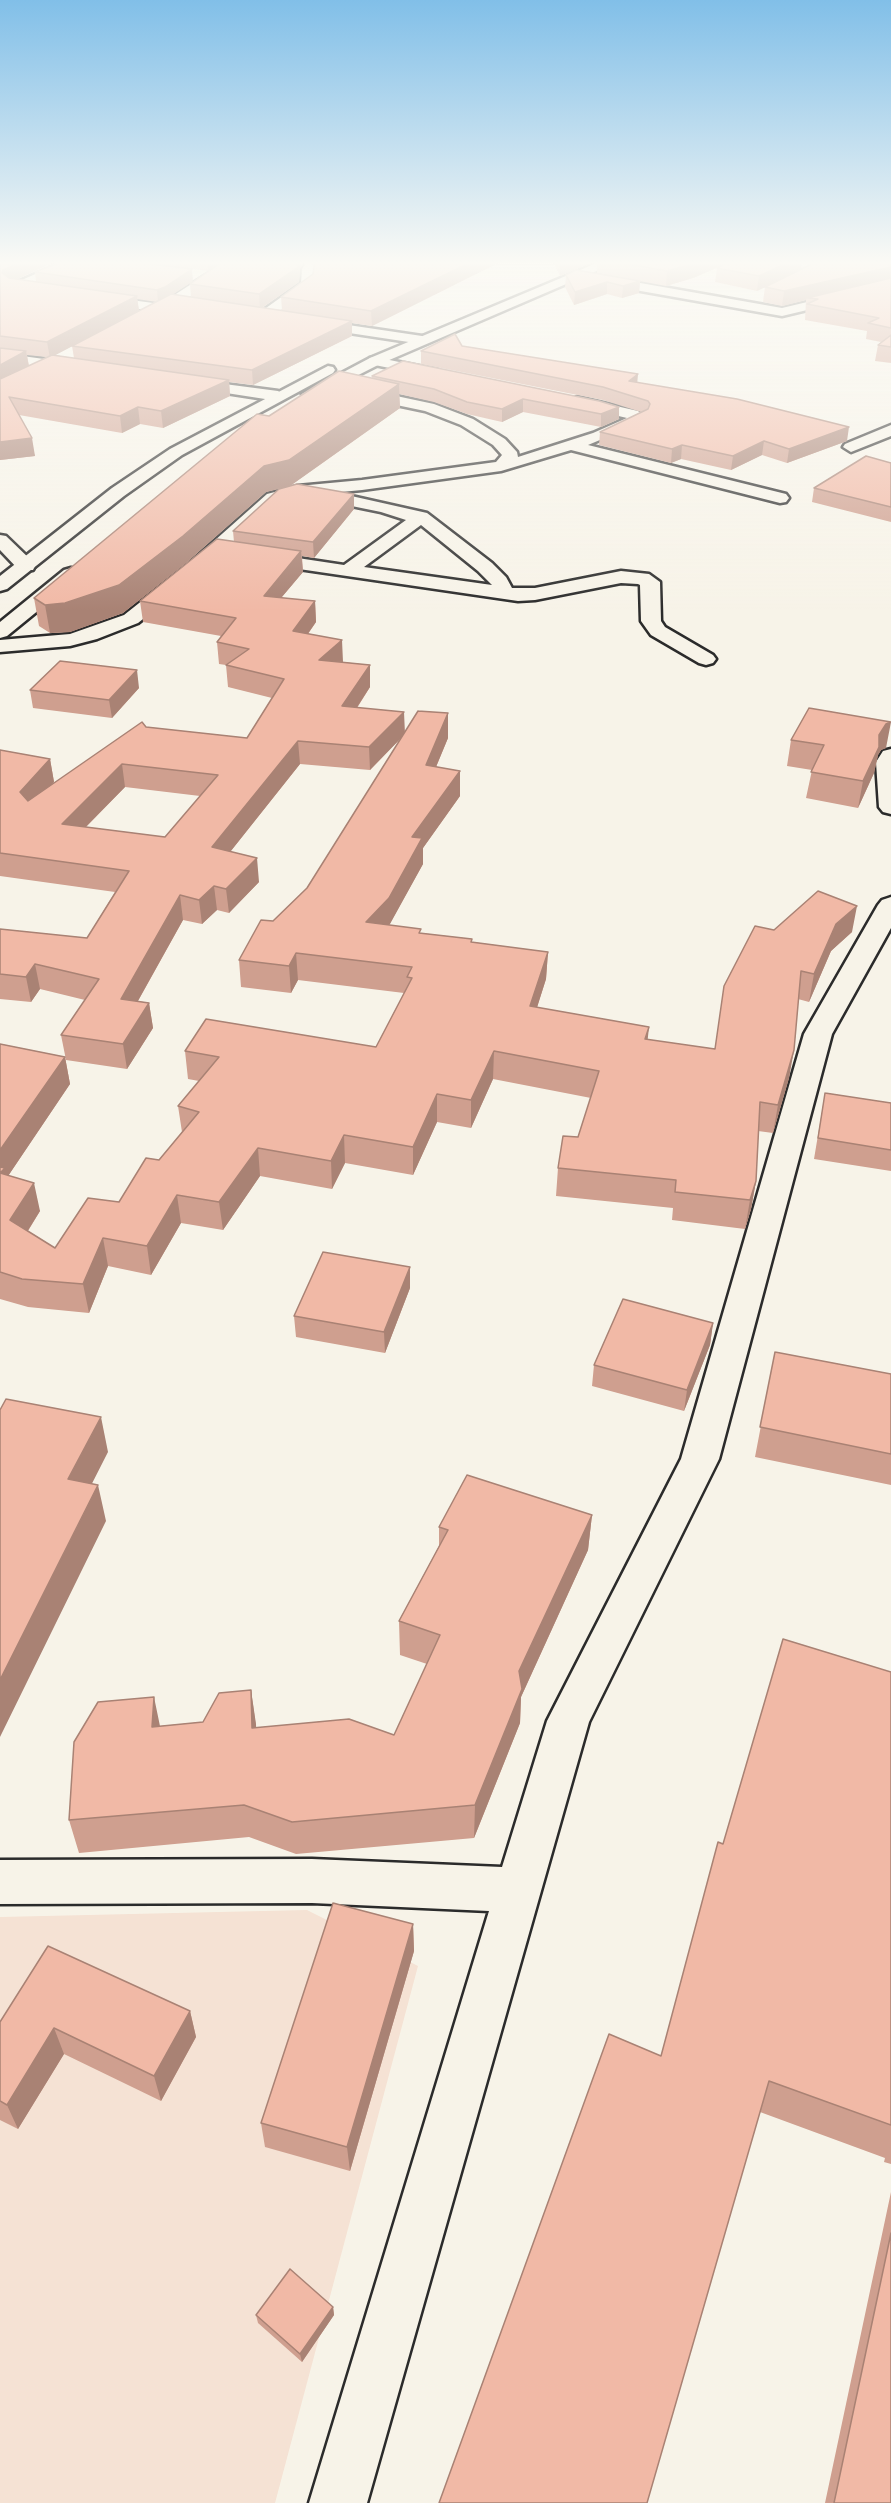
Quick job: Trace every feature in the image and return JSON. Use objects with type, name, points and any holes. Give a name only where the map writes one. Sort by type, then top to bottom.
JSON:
[{"type":"street","points":[[0,585],[149,469],[315,377]]},
{"type":"street","points":[[245,433],[344,377]]},
{"type":"street","points":[[172,381],[278,396]]},
{"type":"street","points":[[326,386],[429,407],[467,422],[499,442],[511,455],[501,466]]},
{"type":"street","points":[[0,646],[70,640],[131,619],[214,551],[273,498],[298,491],[362,485],[501,466],[599,436],[639,418],[632,414],[556,398]]},
{"type":"street","points":[[851,447],[891,430]]},
{"type":"street","points":[[570,445],[780,498]]},
{"type":"street","points":[[298,491],[385,507],[422,517],[469,553],[499,580],[505,593]]},
{"type":"street","points":[[347,571],[422,517]]},
{"type":"street","points":[[0,540],[26,566]]},
{"type":"street","points":[[214,551],[505,593],[535,594],[621,577],[642,578],[650,582],[651,621],[658,631],[706,659]]},
{"type":"street","points":[[434,584],[469,553]]},
{"type":"street","points":[[0,632],[83,564]]},
{"type":"street","points":[[890,760],[891,807]]},
{"type":"street","points":[[338,2503],[568,1721],[700,1459],[818,1034],[891,905]]},
{"type":"street","points":[[0,1882],[312,1881],[518,1890]]},
{"type":"shaded area","points":[[307,1910],[418,1966],[275,2503],[0,2503],[0,1917]]},
{"type":"building","points":[[5,377],[206,377],[229,380],[161,411],[138,407],[120,416],[9,397],[32,438],[0,442],[0,379]]},
{"type":"building","points":[[330,377],[366,377],[399,384],[289,460],[264,466],[183,536],[119,585],[65,603],[45,605],[34,598],[257,414],[269,416]]},
{"type":"building","points":[[376,377],[480,377],[619,407],[601,414],[523,399],[502,409],[467,402],[434,389]]},
{"type":"building","points":[[551,377],[634,377],[629,381],[737,399],[849,427],[789,449],[764,441],[733,456],[682,445],[672,449],[600,432],[648,409],[650,404],[648,401],[603,387]]},
{"type":"building","points":[[866,456],[891,463],[891,507],[814,488]]},
{"type":"building","points":[[297,484],[354,494],[313,542],[233,531],[279,489]]},
{"type":"building","points":[[217,539],[301,551],[264,596],[315,601],[293,631],[342,640],[319,660],[370,665],[342,706],[404,712],[369,747],[298,741],[212,847],[257,858],[226,889],[214,886],[199,900],[180,895],[121,999],[149,1003],[123,1044],[61,1035],[99,979],[35,964],[26,977],[0,974],[0,929],[87,938],[129,871],[0,853],[0,750],[50,759],[20,792],[28,801],[142,722],[146,727],[247,738],[284,679],[226,665],[249,649],[217,642],[236,618],[140,601]],"holes":[[[122,764],[218,775],[165,837],[62,824]]]},
{"type":"building","points":[[60,661],[137,670],[109,700],[30,690]]},
{"type":"building","points":[[809,708],[891,722],[886,724],[879,735],[879,747],[863,781],[811,772],[824,745],[791,740]]},
{"type":"building","points":[[418,711],[448,713],[426,765],[460,771],[412,837],[422,838],[389,898],[366,922],[421,929],[419,933],[472,939],[471,942],[548,952],[530,1006],[649,1027],[645,1039],[715,1049],[724,986],[755,926],[774,930],[818,891],[857,906],[836,924],[814,974],[801,971],[794,1050],[778,1105],[760,1102],[756,1181],[750,1200],[675,1192],[676,1180],[558,1168],[563,1136],[578,1137],[599,1071],[494,1051],[471,1100],[437,1094],[413,1147],[344,1135],[331,1161],[258,1148],[219,1202],[177,1195],[147,1246],[103,1238],[83,1284],[22,1279],[0,1272],[0,1173],[34,1183],[10,1220],[55,1248],[88,1198],[119,1202],[146,1158],[159,1160],[199,1112],[178,1106],[219,1057],[185,1051],[206,1019],[376,1047],[412,978],[407,977],[412,967],[296,953],[289,966],[239,960],[261,920],[273,921],[307,888]]},
{"type":"building","points":[[0,1044],[65,1057],[0,1150]]},
{"type":"building","points":[[825,1093],[891,1103],[891,1150],[818,1138]]},
{"type":"building","points":[[323,1252],[410,1267],[384,1332],[294,1316]]},
{"type":"building","points":[[623,1299],[713,1323],[687,1390],[594,1365]]},
{"type":"building","points":[[775,1352],[891,1374],[891,1454],[760,1427]]},
{"type":"building","points":[[6,1399],[101,1417],[68,1479],[98,1485],[0,1680],[0,1410]]},
{"type":"building","points":[[467,1475],[592,1515],[519,1671],[522,1689],[475,1805],[292,1822],[244,1805],[69,1820],[74,1742],[98,1702],[154,1697],[152,1727],[203,1722],[219,1693],[251,1690],[252,1728],[349,1719],[394,1735],[440,1635],[399,1621],[448,1530],[439,1527]]},
{"type":"building","points":[[783,1639],[891,1672],[891,2125],[769,2081],[647,2503],[439,2503],[609,2034],[661,2056],[718,1842],[723,1844]]},
{"type":"building","points":[[333,1903],[413,1924],[347,2147],[261,2123]]},
{"type":"building","points":[[48,1946],[190,2011],[154,2076],[54,2028],[7,2105],[0,2101],[0,2022]]},
{"type":"building","points":[[891,2233],[891,2503],[834,2503]]},
{"type":"building","points":[[290,2269],[333,2307],[300,2354],[256,2315]]}]
